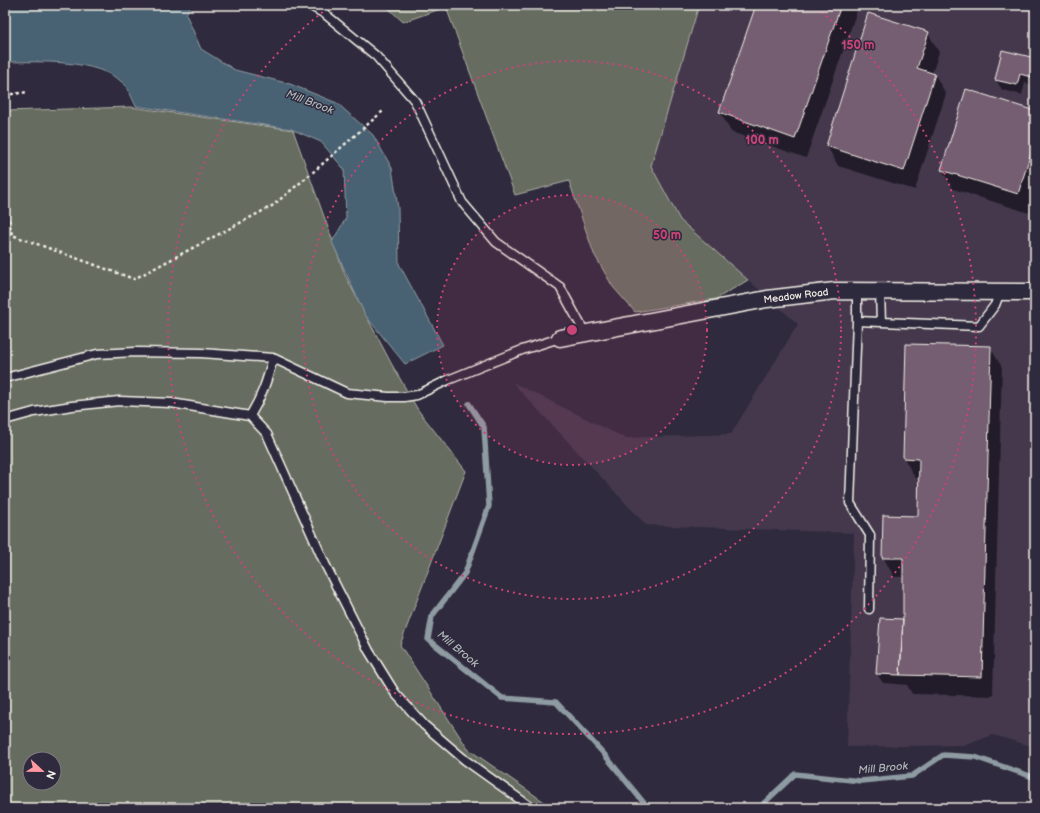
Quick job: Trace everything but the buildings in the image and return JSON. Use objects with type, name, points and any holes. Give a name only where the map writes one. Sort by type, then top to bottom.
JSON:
[{"type":"street","name":"Meadow Road","points":[[560,338],[767,299],[835,290],[1035,292]]},
{"type":"lane","points":[[309,5],[325,14],[376,56],[415,101],[462,202],[496,242],[560,287],[585,334]]},
{"type":"lane","points":[[322,5],[325,14]]},
{"type":"lane","points":[[857,291],[850,503],[870,535],[869,609]]},
{"type":"lane","points":[[880,291],[881,322]]},
{"type":"lane","points":[[857,321],[979,326],[995,305],[1000,292]]},
{"type":"lane","points":[[5,378],[97,354],[135,352],[201,353],[273,358],[347,393],[388,398],[404,397],[417,395],[448,380],[522,350],[560,338]]},
{"type":"lane","points":[[250,416],[262,395],[273,358]]},
{"type":"lane","points":[[5,420],[34,412],[119,401],[171,403],[250,416],[267,434],[325,564],[369,651],[395,693],[424,725],[465,760],[532,808]]},
{"type":"path","points":[[5,95],[28,92]]},
{"type":"path","points":[[5,202],[12,235],[134,279],[272,206],[383,111]]},
{"type":"shaded area","points":[[699,5],[1035,5],[1035,747],[993,735],[966,745],[847,747],[854,533],[646,525],[512,382],[625,438],[731,434],[798,324],[680,220],[651,166]]},
{"type":"green space","points":[[385,5],[699,5],[651,166],[680,220],[748,280],[716,299],[635,312],[613,287],[594,254],[569,181],[515,195],[446,7],[403,22]]},
{"type":"green space","points":[[131,107],[293,130],[345,275],[391,363],[418,410],[466,471],[400,645],[468,749],[553,808],[5,808],[5,111]]},
{"type":"water","points":[[5,5],[191,5],[186,14],[201,49],[235,70],[290,84],[337,103],[373,135],[392,168],[398,208],[399,264],[443,345],[405,364],[365,315],[332,242],[346,218],[344,169],[321,142],[291,129],[136,106],[124,84],[113,76],[84,66],[51,62],[5,62]]},
{"type":"waterway","name":"Mill Brook","points":[[469,404],[484,427],[489,506],[465,573],[432,616],[428,639],[502,698],[556,702],[604,754],[648,808]]},
{"type":"waterway","name":"Mill Brook","points":[[763,808],[764,803],[795,774],[861,781],[912,776],[943,755],[975,757],[1035,777]]}]
